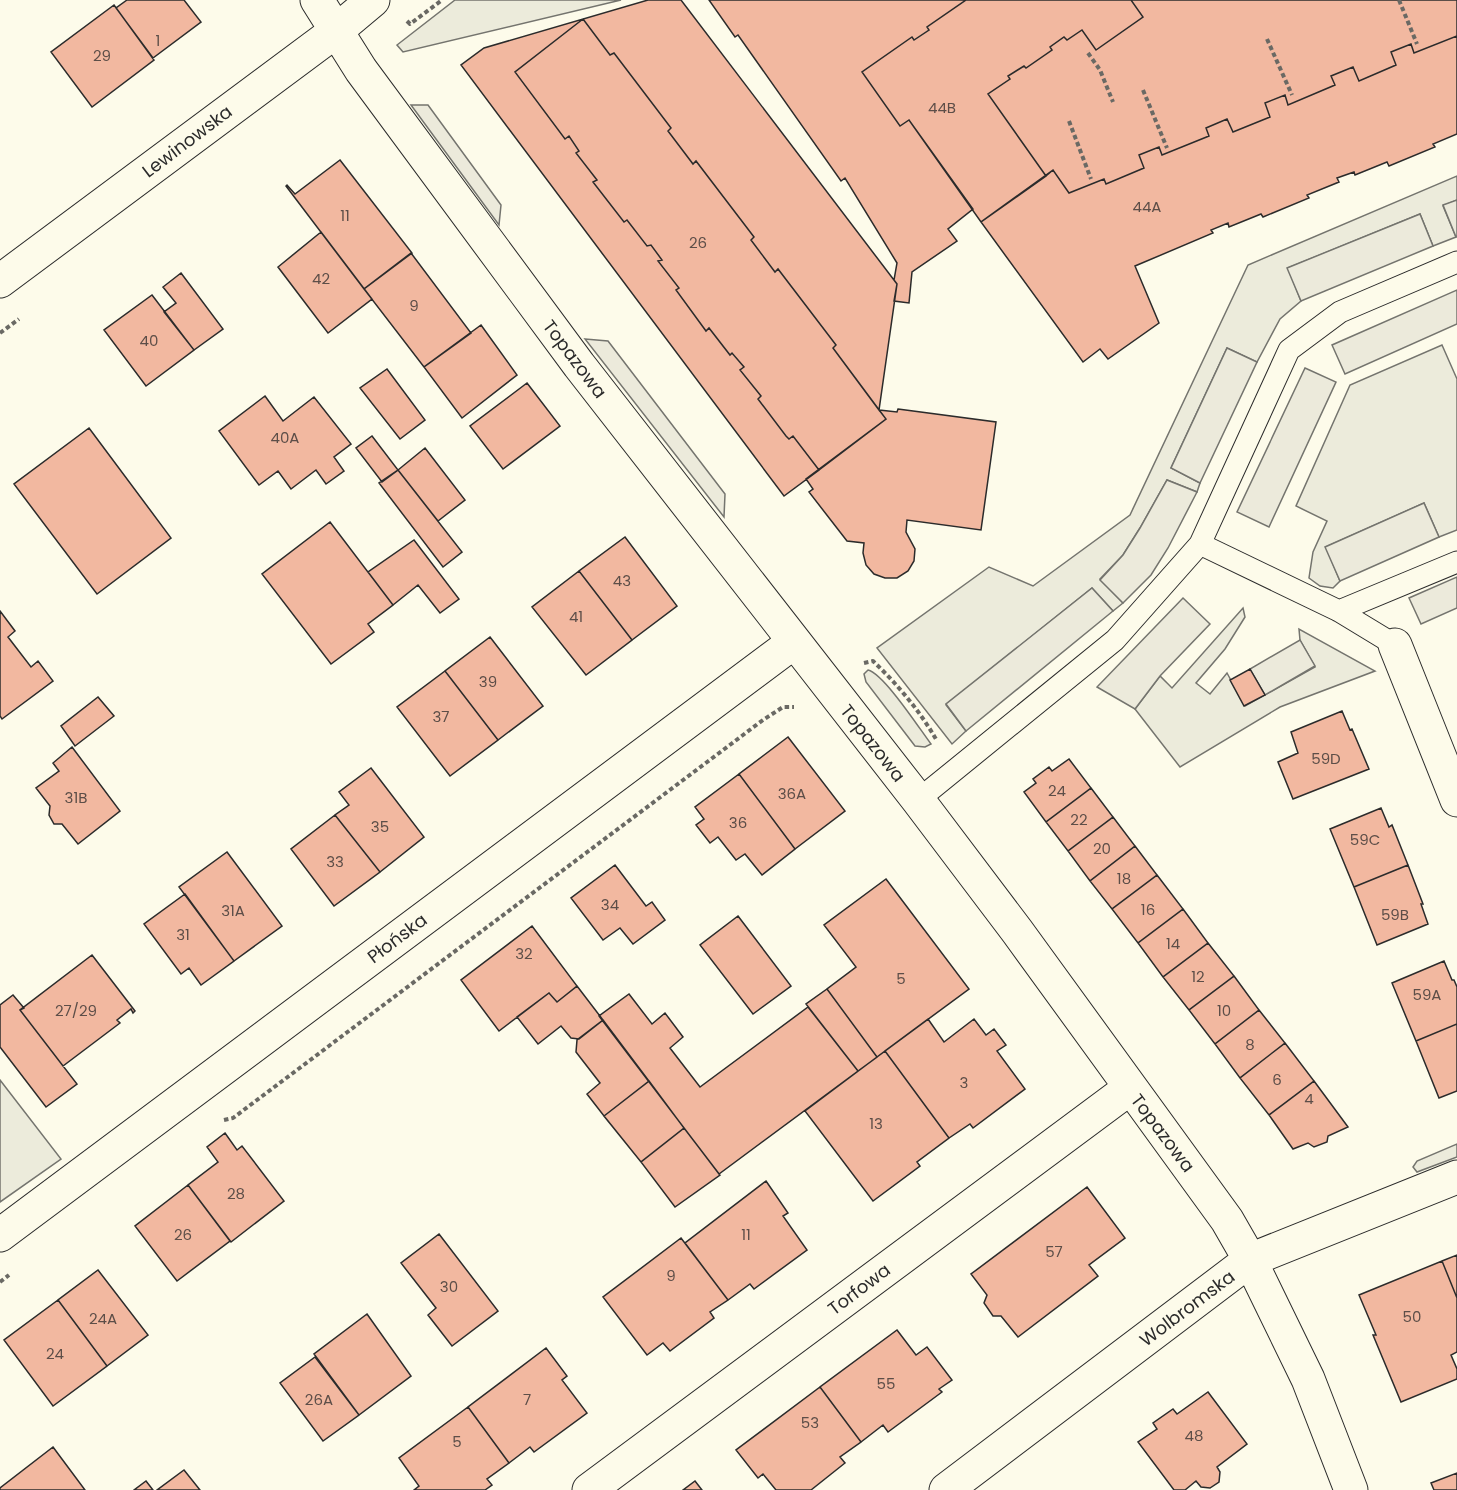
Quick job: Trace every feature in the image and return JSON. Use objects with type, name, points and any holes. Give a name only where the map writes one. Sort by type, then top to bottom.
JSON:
[{"type":"street","name":"Topazowa","points":[[317,0],[361,70],[579,365],[918,800],[1017,931],[1227,1220],[1250,1260],[1308,1379],[1351,1490]]},
{"type":"street","name":"Lewinowska","points":[[0,281],[336,31],[373,0]]},
{"type":"street","name":"Płońska","points":[[0,1235],[794,642]]},
{"type":"street","points":[[1395,645],[1457,800]]},
{"type":"street","name":"Torfowa","points":[[589,1490],[1130,1088]]},
{"type":"street","name":"Wolbromska","points":[[946,1490],[1250,1260],[1457,1177]]},
{"type":"lane","points":[[918,800],[1115,640],[1200,544],[1289,350],[1340,312],[1457,262]]},
{"type":"lane","points":[[1200,544],[1339,611],[1395,645]]},
{"type":"lane","points":[[1339,611],[1457,562]]},
{"type":"path","points":[[405,18],[410,24],[442,0]]},
{"type":"path","points":[[1400,0],[1417,44]]},
{"type":"path","points":[[1267,39],[1292,96]]},
{"type":"path","points":[[1088,53],[1100,70],[1113,102]]},
{"type":"path","points":[[1143,90],[1167,148]]},
{"type":"path","points":[[1069,121],[1091,179]]},
{"type":"path","points":[[859,670],[861,664],[873,661],[889,677],[930,728],[939,745],[934,749]]},
{"type":"shaded area","points":[[455,0],[621,0],[403,52],[397,45]]},
{"type":"shaded area","points":[[411,105],[428,105],[501,205],[499,225]]},
{"type":"shaded area","points":[[1457,176],[1457,200],[1443,206],[1456,237],[1433,246],[1420,214],[1288,268],[1301,301],[1280,319],[1257,362],[1227,348],[1171,468],[1200,483],[1197,492],[1167,480],[1123,555],[1100,579],[1123,603],[1113,611],[1092,588],[946,705],[966,731],[952,744],[877,648],[989,567],[1033,586],[1130,515],[1248,265]]},
{"type":"shaded area","points":[[1457,200],[1457,236],[1456,237],[1443,205]]},
{"type":"shaded area","points":[[1420,214],[1433,246],[1301,301],[1287,268]]},
{"type":"shaded area","points":[[1457,290],[1457,324],[1345,374],[1332,345]]},
{"type":"shaded area","points":[[585,339],[608,341],[725,494],[724,517]]},
{"type":"shaded area","points":[[1442,345],[1457,379],[1457,530],[1439,537],[1424,503],[1326,547],[1340,581],[1333,588],[1320,586],[1309,578],[1313,552],[1327,521],[1296,506],[1350,385]]},
{"type":"shaded area","points":[[1227,348],[1257,362],[1200,483],[1171,468]]},
{"type":"shaded area","points":[[1305,368],[1336,382],[1269,527],[1237,512]]},
{"type":"shaded area","points":[[1167,480],[1197,492],[1151,575],[1123,603],[1100,580],[1123,555]]},
{"type":"shaded area","points":[[1424,503],[1439,537],[1340,581],[1325,547]]},
{"type":"shaded area","points":[[1457,577],[1457,608],[1421,624],[1409,598]]},
{"type":"shaded area","points":[[1092,588],[1113,611],[966,731],[946,704]]},
{"type":"shaded area","points":[[1183,598],[1210,624],[1160,676],[1135,709],[1097,687]]},
{"type":"shaded area","points":[[1243,608],[1245,617],[1225,649],[1196,683],[1210,694],[1227,673],[1245,706],[1315,667],[1300,640],[1299,629],[1375,671],[1280,707],[1180,767],[1135,709],[1160,676],[1172,688]]},
{"type":"shaded area","points":[[1300,640],[1315,666],[1265,695],[1250,669]]},
{"type":"shaded area","points":[[868,670],[892,691],[931,744],[925,747],[915,746],[866,682],[864,674]]},
{"type":"shaded area","points":[[0,1080],[61,1159],[0,1202]]},
{"type":"shaded area","points":[[1457,1144],[1457,1157],[1417,1172],[1413,1167],[1417,1161]]},
{"type":"building","points":[[127,0],[184,0],[201,22],[153,58],[116,8]]},
{"type":"building","points":[[648,0],[681,0],[897,284],[879,410],[833,348],[836,345],[778,269],[775,272],[751,240],[754,237],[696,161],[693,164],[668,131],[671,128],[614,53],[610,55],[583,19]]},
{"type":"building","points":[[709,0],[966,0],[927,27],[929,30],[914,40],[912,37],[862,72],[900,126],[909,120],[973,209],[948,229],[957,241],[912,272],[909,303],[894,301],[897,263],[845,178],[841,181],[738,35],[735,37]]},
{"type":"building","points":[[966,0],[1131,0],[1143,17],[1096,50],[1082,30],[1067,40],[1064,37],[1050,47],[1052,50],[1026,68],[1024,66],[1008,76],[1010,79],[988,94],[1046,176],[981,222],[909,120],[900,126],[862,72],[912,37],[914,40],[929,30],[927,27]]},
{"type":"building","points":[[1131,0],[1457,0],[1457,36],[1414,53],[1411,44],[1391,52],[1396,65],[1359,81],[1353,67],[1331,76],[1335,85],[1288,105],[1285,95],[1265,103],[1270,117],[1233,132],[1227,119],[1206,128],[1209,136],[1162,155],[1159,147],[1139,155],[1144,168],[1106,184],[1104,179],[1069,193],[1053,170],[1046,176],[988,94],[1010,79],[1008,76],[1024,66],[1026,68],[1052,50],[1050,47],[1064,37],[1067,40],[1082,30],[1096,50],[1143,17]]},
{"type":"building","points":[[114,5],[154,60],[92,107],[51,52]]},
{"type":"building","points":[[583,19],[515,72],[565,139],[569,136],[579,151],[576,153],[597,180],[593,182],[624,222],[627,220],[647,246],[651,245],[662,260],[658,261],[679,288],[676,290],[706,331],[709,328],[730,355],[732,353],[744,367],[740,370],[761,396],[758,399],[786,436],[789,439],[793,436],[819,470],[784,496],[461,65],[484,48]]},
{"type":"building","points":[[583,19],[610,55],[614,53],[671,128],[668,131],[693,164],[696,161],[754,237],[751,240],[775,272],[778,269],[836,345],[833,348],[886,419],[819,470],[793,436],[789,439],[786,436],[758,399],[761,396],[740,370],[744,367],[732,353],[730,355],[709,328],[706,331],[676,290],[679,288],[658,261],[662,260],[651,245],[647,246],[627,220],[624,222],[593,182],[597,180],[576,153],[579,151],[569,136],[565,139],[515,72]]},
{"type":"building","points":[[1457,36],[1457,134],[1433,144],[1435,147],[1389,166],[1387,162],[1355,175],[1354,172],[1337,178],[1339,182],[1307,195],[1309,198],[1263,217],[1261,214],[1229,227],[1228,223],[1211,230],[1213,233],[1135,266],[1159,323],[1108,359],[1100,349],[1083,362],[981,222],[1053,170],[1069,193],[1104,179],[1106,184],[1144,168],[1139,155],[1159,147],[1162,155],[1209,136],[1206,128],[1227,119],[1233,132],[1270,117],[1265,103],[1285,95],[1288,105],[1335,85],[1331,76],[1353,67],[1359,81],[1396,65],[1391,52],[1411,44],[1414,53]]},
{"type":"building","points":[[340,160],[412,253],[364,289],[286,186],[295,194]]},
{"type":"building","points":[[321,232],[372,299],[328,333],[278,267]]},
{"type":"building","points":[[411,253],[471,333],[424,367],[364,289]]},
{"type":"building","points":[[181,273],[223,329],[194,350],[164,312],[176,303],[163,287]]},
{"type":"building","points":[[152,295],[194,350],[146,386],[104,330]]},
{"type":"building","points":[[481,325],[517,375],[462,418],[424,367]]},
{"type":"building","points":[[387,369],[425,420],[400,439],[360,388]]},
{"type":"building","points":[[527,383],[560,426],[503,469],[470,426]]},
{"type":"building","points":[[265,396],[283,421],[314,397],[351,444],[334,457],[344,471],[326,484],[316,470],[291,489],[278,471],[259,485],[219,431]]},
{"type":"building","points":[[898,409],[996,422],[981,530],[907,520],[906,532],[915,549],[914,561],[908,571],[897,578],[885,578],[874,574],[866,565],[863,553],[864,543],[847,541],[809,492],[813,489],[806,479],[886,419],[879,410],[897,412]]},
{"type":"building","points":[[89,428],[171,538],[97,594],[14,484]]},
{"type":"building","points":[[372,436],[398,470],[382,482],[356,448]]},
{"type":"building","points":[[425,448],[465,500],[438,521],[398,470]]},
{"type":"building","points":[[398,470],[462,552],[443,567],[379,483]]},
{"type":"building","points":[[330,522],[393,605],[368,624],[374,632],[331,664],[262,574]]},
{"type":"building","points":[[625,537],[677,606],[632,640],[579,571]]},
{"type":"building","points":[[414,540],[459,599],[440,613],[418,585],[393,605],[368,572]]},
{"type":"building","points":[[579,571],[632,640],[586,675],[532,607]]},
{"type":"building","points":[[0,611],[15,631],[8,637],[31,667],[38,661],[53,681],[2,719],[0,716]]},
{"type":"building","points":[[490,637],[543,706],[498,740],[445,671]]},
{"type":"building","points":[[1250,669],[1265,695],[1244,706],[1230,680]]},
{"type":"building","points":[[445,671],[498,740],[450,776],[397,707]]},
{"type":"building","points":[[98,697],[114,716],[75,746],[61,726]]},
{"type":"building","points":[[1342,711],[1369,769],[1293,799],[1278,762],[1298,753],[1291,732]]},
{"type":"building","points":[[788,737],[845,811],[795,849],[739,774]]},
{"type":"building","points":[[72,747],[120,811],[78,844],[62,824],[54,824],[49,815],[50,806],[36,788],[59,771],[53,763]]},
{"type":"building","points":[[1069,759],[1091,788],[1046,822],[1024,792],[1036,783],[1033,779],[1049,767],[1052,771]]},
{"type":"building","points":[[371,768],[424,837],[380,872],[335,815],[349,805],[339,792]]},
{"type":"building","points":[[739,774],[795,849],[762,875],[745,854],[736,860],[718,837],[710,843],[696,825],[704,819],[695,807]]},
{"type":"building","points":[[1091,788],[1113,817],[1068,851],[1046,822]]},
{"type":"building","points":[[1381,808],[1389,827],[1392,825],[1408,865],[1354,887],[1330,829]]},
{"type":"building","points":[[335,815],[380,872],[334,906],[291,849]]},
{"type":"building","points":[[1113,817],[1135,846],[1090,881],[1068,851]]},
{"type":"building","points":[[1135,846],[1157,875],[1112,909],[1090,881]]},
{"type":"building","points":[[227,852],[282,926],[234,961],[179,887]]},
{"type":"building","points":[[615,865],[646,906],[652,902],[665,920],[633,944],[620,928],[603,940],[571,898]]},
{"type":"building","points":[[1408,865],[1428,924],[1377,945],[1354,887]]},
{"type":"building","points":[[1157,875],[1183,909],[1138,943],[1112,909]]},
{"type":"building","points":[[886,879],[969,989],[877,1057],[827,989],[856,967],[824,925]]},
{"type":"building","points":[[185,894],[234,961],[201,985],[189,968],[181,974],[144,924]]},
{"type":"building","points":[[1183,909],[1208,943],[1163,977],[1138,943]]},
{"type":"building","points":[[738,916],[791,986],[753,1014],[700,945]]},
{"type":"building","points":[[532,926],[577,986],[557,1002],[549,993],[499,1031],[461,980]]},
{"type":"building","points":[[1208,943],[1234,976],[1189,1010],[1163,977]]},
{"type":"building","points":[[92,955],[135,1011],[133,1013],[131,1009],[117,1020],[120,1023],[63,1066],[20,1010]]},
{"type":"building","points":[[1444,961],[1457,987],[1457,1024],[1416,1041],[1392,983]]},
{"type":"building","points":[[1234,976],[1259,1010],[1215,1044],[1189,1010]]},
{"type":"building","points":[[577,986],[603,1020],[579,1039],[571,1038],[561,1026],[538,1044],[517,1017],[549,993],[557,1002]]},
{"type":"building","points":[[827,989],[877,1057],[858,1071],[806,1004]]},
{"type":"building","points":[[629,994],[652,1024],[665,1013],[683,1037],[670,1048],[700,1087],[808,1007],[858,1071],[719,1174],[599,1016]]},
{"type":"building","points":[[13,995],[24,1008],[20,1010],[77,1084],[46,1107],[0,1047],[0,1005]]},
{"type":"building","points":[[1259,1010],[1285,1043],[1240,1078],[1215,1044]]},
{"type":"building","points":[[928,1019],[944,1042],[974,1019],[986,1035],[994,1029],[1006,1045],[997,1051],[1025,1089],[973,1128],[970,1124],[949,1138],[885,1051]]},
{"type":"building","points":[[603,1020],[649,1081],[604,1116],[587,1094],[600,1083],[576,1052],[577,1040]]},
{"type":"building","points":[[1457,1024],[1457,1091],[1439,1098],[1416,1041]]},
{"type":"building","points":[[1285,1043],[1314,1081],[1269,1115],[1240,1078]]},
{"type":"building","points":[[885,1051],[949,1138],[917,1162],[920,1166],[873,1201],[805,1111]]},
{"type":"building","points":[[649,1081],[684,1128],[641,1162],[604,1116]]},
{"type":"building","points":[[1314,1081],[1348,1127],[1328,1136],[1327,1142],[1314,1147],[1308,1143],[1293,1149],[1269,1115]]},
{"type":"building","points":[[684,1128],[720,1175],[675,1207],[641,1162]]},
{"type":"building","points":[[225,1133],[237,1150],[242,1146],[284,1201],[231,1242],[188,1185],[218,1162],[207,1147]]},
{"type":"building","points":[[766,1181],[788,1213],[783,1216],[807,1250],[754,1289],[750,1284],[728,1300],[685,1243]]},
{"type":"building","points":[[188,1185],[230,1241],[177,1281],[135,1226]]},
{"type":"building","points":[[1087,1187],[1125,1238],[1089,1265],[1098,1276],[1018,1337],[1001,1316],[993,1316],[984,1303],[987,1295],[971,1274]]},
{"type":"building","points":[[439,1234],[498,1311],[452,1346],[428,1315],[436,1308],[401,1263]]},
{"type":"building","points":[[681,1238],[728,1300],[710,1312],[714,1318],[670,1351],[663,1343],[647,1355],[603,1297]]},
{"type":"building","points":[[1457,1255],[1457,1298],[1442,1261]]},
{"type":"building","points":[[1442,1261],[1457,1298],[1457,1352],[1451,1355],[1457,1369],[1457,1379],[1401,1402],[1359,1295]]},
{"type":"building","points":[[98,1270],[148,1335],[107,1366],[58,1300]]},
{"type":"building","points":[[58,1300],[107,1366],[53,1406],[4,1340]]},
{"type":"building","points":[[367,1314],[411,1376],[359,1415],[314,1354]]},
{"type":"building","points":[[897,1330],[916,1355],[927,1347],[952,1380],[939,1389],[942,1392],[888,1432],[883,1425],[861,1442],[820,1387]]},
{"type":"building","points":[[546,1348],[567,1376],[562,1380],[587,1413],[534,1452],[530,1447],[509,1463],[468,1407]]},
{"type":"building","points":[[315,1357],[359,1415],[323,1441],[280,1383]]},
{"type":"building","points":[[820,1387],[861,1442],[840,1457],[845,1463],[811,1490],[776,1490],[763,1474],[758,1478],[736,1450]]},
{"type":"building","points":[[1208,1392],[1247,1444],[1217,1467],[1220,1472],[1219,1482],[1210,1488],[1201,1487],[1196,1481],[1185,1490],[1174,1490],[1138,1442],[1157,1429],[1153,1423],[1173,1409],[1177,1414]]},
{"type":"building","points":[[468,1407],[509,1463],[487,1479],[492,1485],[485,1490],[414,1490],[419,1486],[399,1458]]},
{"type":"building","points":[[53,1447],[85,1490],[0,1490],[0,1488]]},
{"type":"building","points":[[184,1470],[200,1490],[157,1490]]},
{"type":"building","points":[[1457,1473],[1457,1490],[1434,1490],[1431,1483]]},
{"type":"building","points":[[146,1481],[153,1490],[134,1490]]},
{"type":"building","points":[[695,1481],[702,1490],[683,1490]]}]
